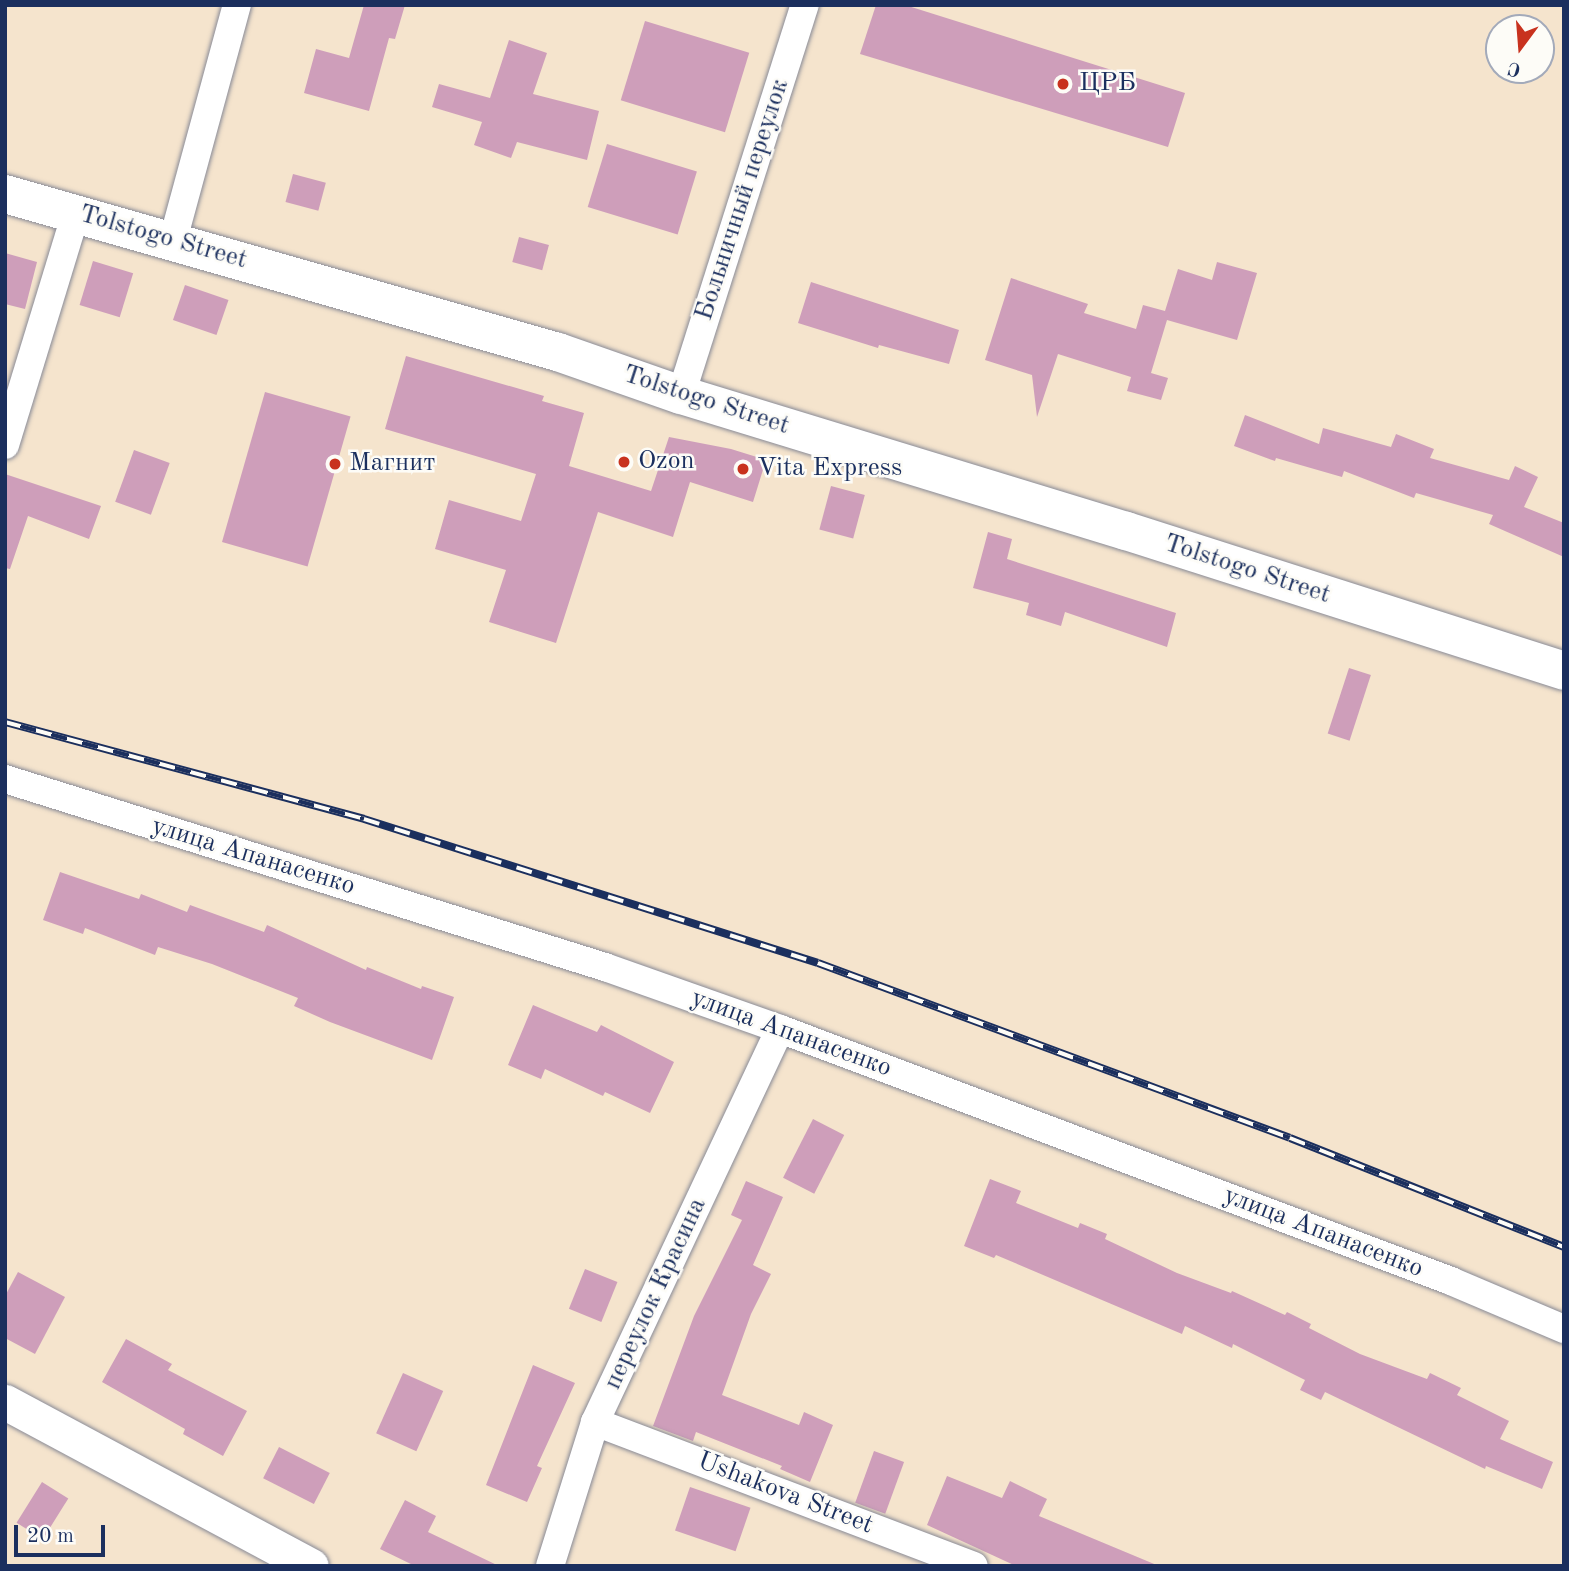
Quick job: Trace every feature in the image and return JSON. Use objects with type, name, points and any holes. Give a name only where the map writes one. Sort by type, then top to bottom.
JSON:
[{"type":"main road","name":"Tolstogo Street","points":[[5,194],[558,352],[681,395],[1126,531],[1564,671]]},
{"type":"street","points":[[173,240],[237,5]]},
{"type":"street","name":"Больничный переулок","points":[[681,395],[804,5]]},
{"type":"street","points":[[5,445],[76,213]]},
{"type":"street","name":"улица Апанасенко","points":[[5,779],[605,967],[780,1029],[1438,1276],[1564,1329]]},
{"type":"street","name":"переулок Красина","points":[[550,1566],[596,1422],[780,1029]]},
{"type":"street","points":[[5,1402],[311,1566]]},
{"type":"street","name":"Ushakova Street","points":[[596,1422],[974,1566]]},
{"type":"building","points":[[364,5],[405,5],[395,39],[389,38],[369,111],[304,93],[316,49],[349,58]]},
{"type":"building","points":[[876,5],[905,5],[1185,93],[1168,147],[860,54]]},
{"type":"building","points":[[645,21],[749,53],[725,132],[621,100]]},
{"type":"building","points":[[509,40],[547,53],[533,94],[599,111],[587,160],[517,142],[511,158],[474,145],[482,122],[432,107],[439,84],[490,98]]},
{"type":"building","points":[[607,144],[697,171],[678,235],[588,207]]},
{"type":"building","points":[[293,174],[326,183],[318,211],[285,202]]},
{"type":"building","points":[[519,237],[549,245],[542,270],[512,262]]},
{"type":"building","points":[[5,253],[37,262],[25,309],[5,304]]},
{"type":"building","points":[[93,261],[133,273],[120,317],[80,305]]},
{"type":"building","points":[[1217,262],[1257,273],[1237,340],[1167,320],[1151,373],[1168,378],[1161,400],[1127,391],[1131,377],[1058,354],[1037,417],[1032,375],[985,360],[1011,278],[1088,304],[1084,313],[1136,329],[1143,305],[1165,311],[1178,269],[1212,280]]},
{"type":"building","points":[[811,282],[959,330],[949,364],[879,345],[878,348],[798,323]]},
{"type":"building","points":[[185,285],[228,300],[216,335],[173,320]]},
{"type":"building","points":[[406,356],[544,396],[542,401],[584,413],[569,466],[651,491],[669,437],[731,449],[766,460],[753,502],[690,482],[673,537],[598,512],[556,643],[489,622],[506,570],[435,549],[449,500],[521,521],[536,474],[385,429]]},
{"type":"building","points":[[265,392],[351,417],[308,566],[222,542]]},
{"type":"building","points":[[1245,415],[1319,444],[1323,428],[1391,447],[1396,434],[1434,449],[1430,458],[1509,480],[1515,466],[1538,477],[1524,507],[1564,523],[1564,557],[1489,524],[1493,515],[1416,493],[1414,498],[1344,471],[1342,477],[1276,458],[1275,461],[1234,446]]},
{"type":"building","points":[[134,450],[170,463],[151,515],[115,502]]},
{"type":"building","points":[[5,474],[101,506],[89,539],[28,516],[10,569],[5,568]]},
{"type":"building","points":[[831,486],[865,495],[853,539],[819,529]]},
{"type":"building","points":[[988,532],[1012,539],[1007,559],[1176,613],[1167,647],[1065,612],[1061,626],[1026,615],[1029,603],[973,588]]},
{"type":"building","points":[[1349,668],[1371,675],[1350,741],[1328,734]]},
{"type":"building","points":[[60,872],[139,899],[141,894],[187,912],[190,905],[264,932],[267,925],[366,970],[367,967],[421,989],[422,986],[454,997],[432,1060],[330,1022],[294,1006],[298,998],[212,964],[158,947],[155,955],[85,928],[83,934],[43,920]]},
{"type":"building","points":[[533,1005],[597,1032],[601,1025],[674,1062],[650,1113],[605,1092],[603,1096],[545,1069],[541,1079],[508,1065]]},
{"type":"building","points":[[813,1119],[844,1135],[814,1194],[783,1178]]},
{"type":"building","points":[[990,1179],[1021,1191],[1016,1203],[1078,1228],[1080,1223],[1107,1234],[1105,1239],[1177,1273],[1231,1293],[1232,1291],[1285,1315],[1287,1312],[1311,1324],[1309,1328],[1360,1354],[1427,1379],[1430,1373],[1461,1388],[1457,1395],[1509,1421],[1500,1439],[1553,1462],[1542,1489],[1486,1466],[1485,1469],[1325,1392],[1321,1400],[1300,1390],[1305,1380],[1233,1344],[1232,1348],[1185,1326],[1182,1334],[996,1255],[994,1258],[964,1246]]},
{"type":"building","points":[[746,1181],[783,1197],[753,1265],[771,1274],[751,1314],[722,1395],[799,1425],[804,1412],[833,1425],[810,1482],[780,1469],[782,1466],[696,1432],[693,1441],[653,1426],[694,1316],[742,1220],[731,1215]]},
{"type":"building","points":[[585,1269],[617,1282],[601,1322],[569,1309]]},
{"type":"building","points":[[18,1272],[65,1297],[35,1354],[5,1338],[5,1296]]},
{"type":"building","points":[[126,1339],[172,1364],[168,1370],[247,1411],[223,1456],[183,1434],[185,1429],[102,1382]]},
{"type":"building","points":[[533,1365],[575,1383],[537,1466],[542,1468],[527,1502],[486,1485]]},
{"type":"building","points":[[403,1373],[443,1391],[416,1451],[376,1433]]},
{"type":"building","points":[[279,1447],[330,1473],[314,1504],[263,1478]]},
{"type":"building","points":[[874,1451],[904,1462],[885,1514],[855,1503]]},
{"type":"building","points":[[947,1476],[1002,1498],[1010,1481],[1047,1499],[1039,1516],[1159,1566],[1016,1566],[927,1525]]},
{"type":"building","points":[[42,1482],[68,1498],[43,1539],[17,1523]]},
{"type":"building","points":[[690,1487],[751,1508],[736,1551],[675,1530]]},
{"type":"building","points":[[405,1500],[436,1516],[428,1532],[499,1566],[415,1566],[380,1549]]},
{"type":"railway","points":[[5,722],[364,819],[818,963],[1290,1138],[1564,1247]]},
{"type":"place","name":"ЦРБ","points":[[1063,84]]},
{"type":"place","name":"Ozon","points":[[624,462]]},
{"type":"place","name":"Магнит","points":[[335,464]]},
{"type":"place","name":"Vita Express","points":[[743,469]]}]
